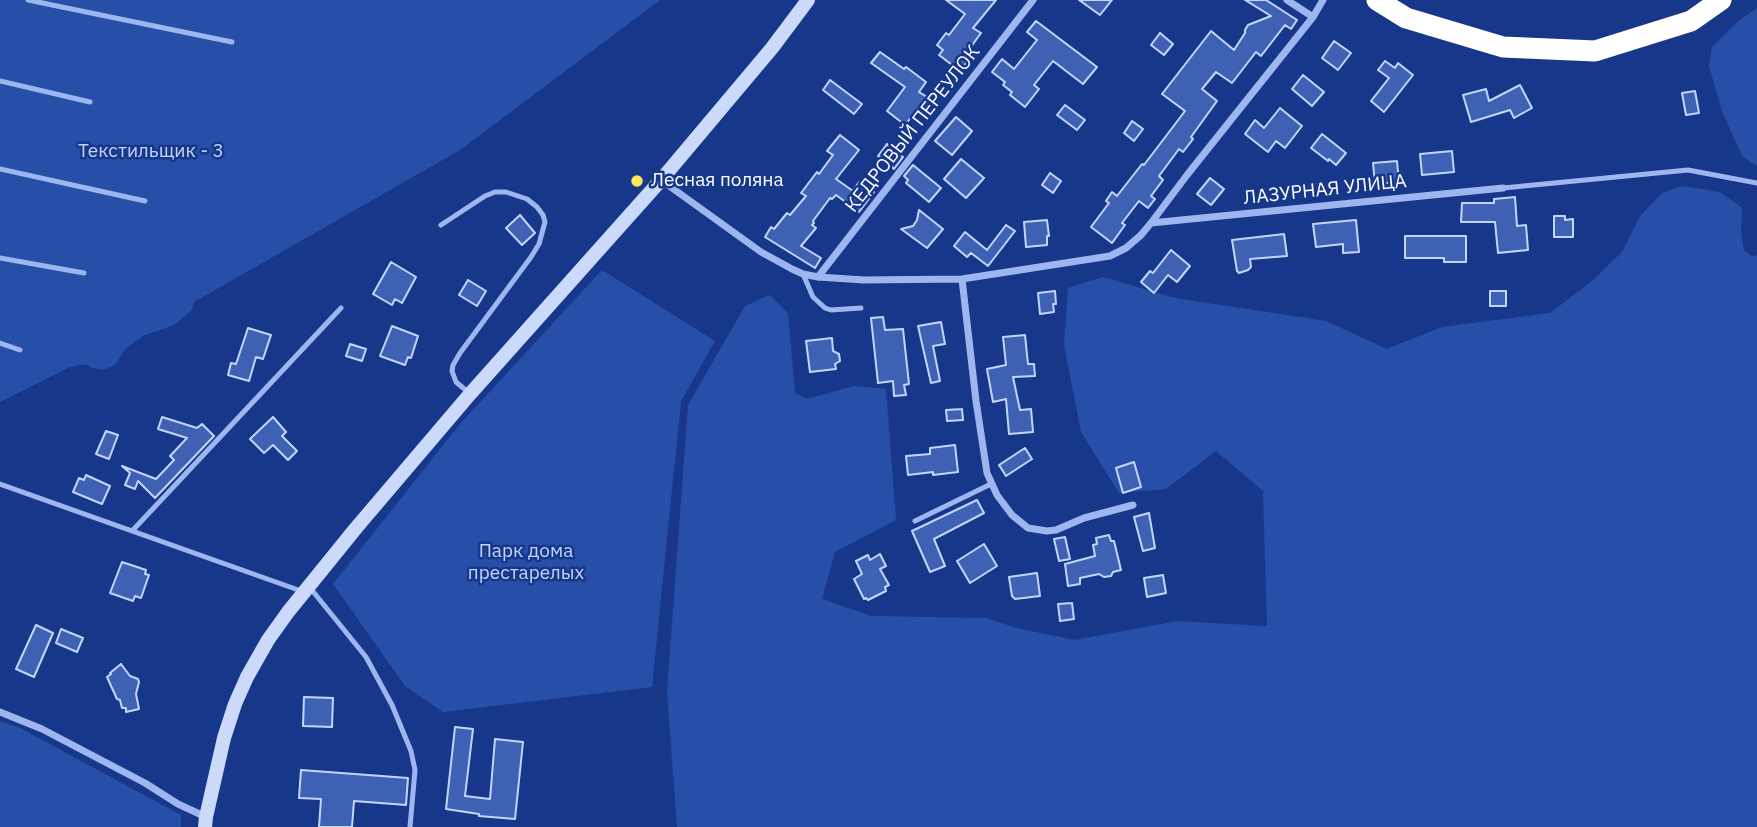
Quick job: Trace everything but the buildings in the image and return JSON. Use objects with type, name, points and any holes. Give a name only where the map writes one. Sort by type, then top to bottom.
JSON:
[{"type":"highway","points":[[1377,0],[1406,18],[1503,47],[1595,51],[1691,21],[1721,0]]},
{"type":"main road","points":[[206,822],[224,738],[235,704],[268,640],[356,528],[470,394],[661,180],[772,48],[808,0]]},
{"type":"street","name":"КЕДРОВЫЙ ПЕРЕУЛОК","points":[[818,277],[1033,0]]},
{"type":"street","points":[[1287,0],[1312,17]]},
{"type":"street","points":[[661,180],[761,252],[803,274],[818,277],[864,280],[962,279],[1102,258],[1126,248],[1141,235],[1323,0]]},
{"type":"street","name":"ЛАЗУРНАЯ УЛИЦА","points":[[1151,223],[1503,188]]},
{"type":"street","points":[[962,279],[985,461],[991,484],[1012,515],[1028,528],[1047,531],[1056,530],[1084,517],[1133,505]]},
{"type":"street","points":[[0,712],[41,729],[145,783],[206,822]]},
{"type":"lane","points":[[27,0],[232,41]]},
{"type":"lane","points":[[0,81],[90,102]]},
{"type":"lane","points":[[0,169],[145,201]]},
{"type":"lane","points":[[1503,188],[1688,170],[1757,183]]},
{"type":"lane","points":[[441,225],[495,192],[506,192],[527,200],[537,207],[545,222],[539,244],[531,257],[453,365],[452,372],[456,382],[470,394]]},
{"type":"lane","points":[[0,258],[84,273]]},
{"type":"lane","points":[[803,274],[813,297],[825,308],[861,308]]},
{"type":"lane","points":[[134,530],[341,308]]},
{"type":"lane","points":[[0,344],[20,350]]},
{"type":"lane","points":[[0,484],[306,589],[366,657],[392,705],[411,751],[415,770],[410,827]]},
{"type":"lane","points":[[915,521],[991,484]]},
{"type":"green space","name":"Текстильщик - 3","points":[[0,0],[660,0],[460,150],[194,302],[192,310],[174,325],[143,336],[125,349],[115,365],[103,370],[86,364],[70,367],[0,402]]},
{"type":"green space","points":[[1757,8],[1755,165],[1742,156],[1722,111],[1709,66],[1712,47],[1737,22]]},
{"type":"green space","points":[[1682,186],[1720,192],[1742,208],[1744,251],[1754,257],[1757,255],[1757,827],[677,827],[667,692],[688,405],[745,306],[770,295],[788,313],[795,393],[807,399],[854,386],[886,389],[896,520],[835,552],[822,599],[871,616],[987,618],[1016,628],[1075,640],[1177,621],[1267,626],[1263,491],[1216,451],[1166,489],[1119,493],[1081,432],[1064,345],[1068,288],[1103,277],[1175,298],[1326,321],[1387,349],[1442,327],[1550,313],[1592,281],[1622,252],[1640,216],[1662,193]]},
{"type":"green space","name":"Парк дома престарелых","points":[[602,270],[715,341],[681,401],[652,687],[443,712],[405,686],[333,584],[460,424]]},
{"type":"green space","points":[[0,721],[20,728],[181,815],[181,827],[0,827]]},
{"type":"place","name":"Лесная поляна","points":[[637,181]]}]
